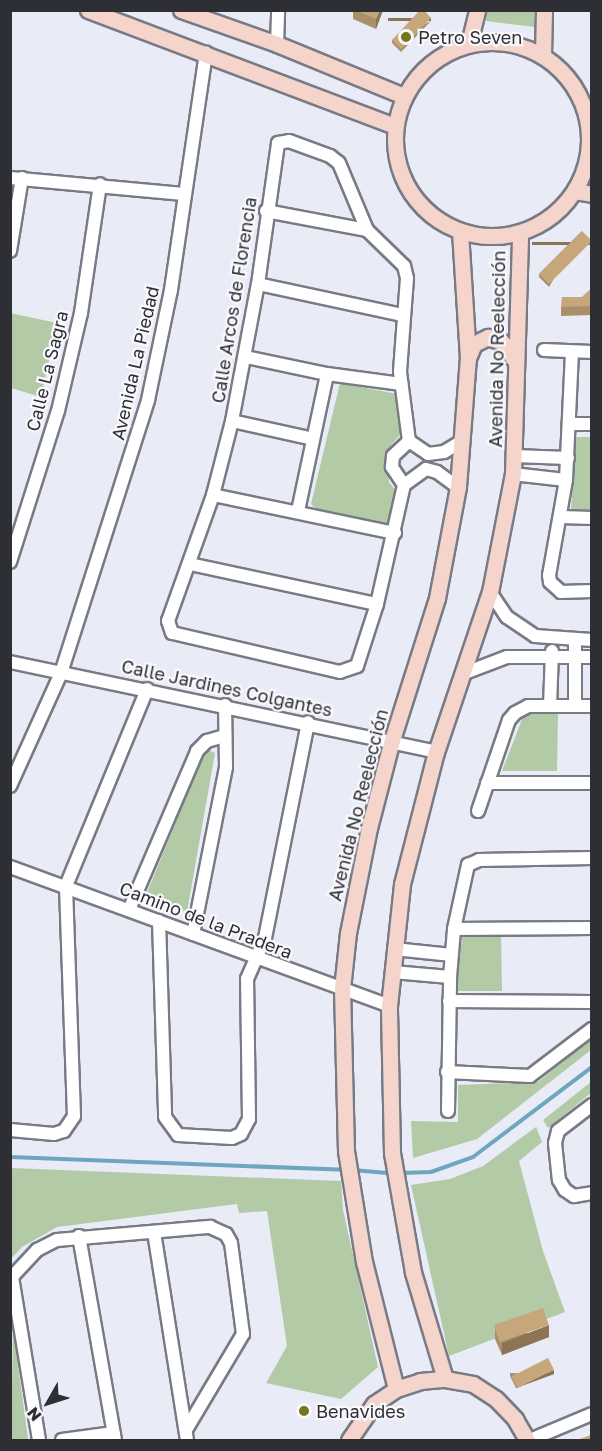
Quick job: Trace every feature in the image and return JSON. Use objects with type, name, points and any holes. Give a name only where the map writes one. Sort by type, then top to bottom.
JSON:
[{"type":"main road","points":[[88,10],[395,126]]},
{"type":"main road","points":[[181,10],[277,44],[404,96]]},
{"type":"main road","points":[[469,43],[477,10]]},
{"type":"main road","points":[[543,56],[544,10]]},
{"type":"main road","points":[[507,42],[543,56],[561,70],[585,108],[590,154],[575,191],[560,209],[520,233],[500,237],[460,231],[436,219],[416,201],[400,170],[395,126],[404,96],[422,70],[438,57],[469,43],[507,42]]},
{"type":"main road","points":[[575,191],[591,194]]},
{"type":"main road","name":"Avenida No Reelección","points":[[396,1389],[364,1262],[346,1151],[342,989],[353,909],[392,740],[437,598],[458,487],[468,358],[460,231]]},
{"type":"main road","name":"Avenida No Reelección","points":[[445,1379],[429,1338],[412,1272],[393,1153],[389,1006],[402,884],[436,752],[465,673],[490,592],[513,474],[520,233]]},
{"type":"main road","points":[[468,358],[474,344],[488,337],[502,342],[516,362]]},
{"type":"main road","points":[[349,1440],[374,1404],[396,1389],[420,1381],[445,1379],[473,1384],[496,1399],[515,1419],[528,1440]]},
{"type":"street","points":[[277,44],[278,10]]},
{"type":"street","name":"Avenida La Piedad","points":[[10,786],[61,673],[148,400],[171,290],[183,194],[206,53]]},
{"type":"street","name":"Calle Arcos de Florencia","points":[[367,230],[339,163],[330,156],[289,141],[278,144],[266,211],[258,284],[246,357],[232,421],[213,495],[168,621],[172,633],[340,672],[357,666],[361,659],[377,604]]},
{"type":"street","points":[[10,251],[16,178],[100,184],[183,194]]},
{"type":"street","name":"Calle La Sagra","points":[[10,562],[58,411],[81,313],[100,184]]},
{"type":"street","points":[[266,211],[367,230],[404,266],[407,278],[402,315],[401,384],[410,441],[428,454],[444,452],[462,441]]},
{"type":"street","points":[[258,284],[402,315]]},
{"type":"street","points":[[544,350],[591,352]]},
{"type":"street","points":[[572,352],[571,424],[566,480],[550,582],[561,592],[591,591]]},
{"type":"street","points":[[246,357],[327,374],[401,384]]},
{"type":"street","points":[[298,511],[327,374]]},
{"type":"street","points":[[232,421],[313,439]]},
{"type":"street","points":[[571,424],[591,424]]},
{"type":"street","points":[[404,485],[392,467],[393,456],[410,441]]},
{"type":"street","points":[[190,564],[377,604],[404,485],[426,469],[428,454]]},
{"type":"street","points":[[514,456],[568,458]]},
{"type":"street","points":[[426,469],[437,472],[458,487]]},
{"type":"street","points":[[513,474],[566,480]]},
{"type":"street","points":[[213,495],[395,532]]},
{"type":"street","points":[[561,518],[591,518]]},
{"type":"street","points":[[490,592],[520,628],[552,640],[591,640]]},
{"type":"street","points":[[550,706],[552,640]]},
{"type":"street","points":[[575,640],[575,706]]},
{"type":"street","points":[[465,673],[507,657],[591,657]]},
{"type":"street","name":"Calle Jardines Colgantes","points":[[10,662],[308,722],[436,752]]},
{"type":"street","points":[[10,1130],[54,1134],[70,1125],[74,1116],[66,886],[147,689]]},
{"type":"street","points":[[193,934],[226,767],[225,705]]},
{"type":"street","points":[[478,811],[509,720],[528,706],[591,706]]},
{"type":"street","points":[[159,921],[165,1117],[170,1128],[188,1138],[232,1138],[246,1128],[246,989],[265,938],[308,722]]},
{"type":"street","points":[[129,910],[197,751],[207,741],[225,735]]},
{"type":"street","points":[[487,783],[591,783]]},
{"type":"street","points":[[448,1111],[450,977],[454,928],[464,872],[473,861],[591,858]]},
{"type":"street","name":"Camino de la Pradera","points":[[10,867],[389,1006]]},
{"type":"street","points":[[454,928],[591,928]]},
{"type":"street","points":[[394,949],[452,955]]},
{"type":"street","points":[[393,972],[450,977]]},
{"type":"street","points":[[449,1001],[591,1002]]},
{"type":"street","points":[[447,1072],[530,1076],[591,1029]]},
{"type":"street","points":[[591,1104],[555,1136],[559,1180],[565,1190],[574,1196],[591,1193]]},
{"type":"street","points":[[39,1440],[11,1278],[37,1250],[57,1240],[79,1236],[210,1227],[226,1234],[231,1243],[243,1334],[187,1435]]},
{"type":"street","points":[[154,1232],[187,1435]]},
{"type":"street","points":[[62,1440],[115,1437],[79,1236]]},
{"type":"street","points":[[528,1440],[591,1414]]},
{"type":"green space","points":[[485,11],[537,11],[535,27],[486,21]]},
{"type":"green space","points":[[10,313],[57,323],[41,397],[11,388]]},
{"type":"green space","points":[[340,383],[397,394],[403,432],[391,445],[387,466],[389,482],[398,494],[391,525],[317,510],[311,504]]},
{"type":"green space","points":[[576,437],[591,437],[591,510],[571,510]]},
{"type":"green space","points":[[558,713],[557,771],[502,771],[524,714]]},
{"type":"green space","points":[[206,749],[215,753],[187,912],[146,895]]},
{"type":"green space","points":[[501,935],[502,991],[456,991],[462,936]]},
{"type":"green space","points":[[591,1039],[591,1050],[477,1139],[413,1158],[411,1121],[458,1122],[458,1085],[538,1082]]},
{"type":"green space","points":[[591,1082],[591,1093],[548,1128],[543,1120]]},
{"type":"green space","points":[[536,1127],[542,1142],[519,1161],[543,1251],[565,1312],[449,1356],[411,1185],[450,1179],[483,1166]]},
{"type":"green space","points":[[11,1168],[341,1181],[343,1210],[378,1367],[341,1399],[266,1383],[287,1346],[267,1211],[239,1213],[237,1204],[57,1227],[22,1247],[11,1259]]},
{"type":"green space","points":[[13,1328],[28,1439],[20,1440],[11,1440]]},
{"type":"building","points":[[355,10],[380,10],[376,19]]},
{"type":"building","name":"Petro Seven","points":[[420,10],[424,10],[431,18],[401,49],[392,40]]},
{"type":"building","points":[[582,231],[591,242],[549,284],[539,274]]},
{"type":"building","points":[[591,289],[591,306],[561,307],[562,297],[582,297]]},
{"type":"building","points":[[543,1308],[549,1325],[500,1342],[494,1325]]},
{"type":"building","points":[[548,1358],[554,1370],[517,1388],[511,1377]]},
{"type":"building","points":[[591,1435],[591,1440],[577,1440]]},
{"type":"waterway","points":[[401,1173],[431,1172],[473,1157],[592,1067]]},
{"type":"waterway","points":[[10,1157],[345,1170]]},
{"type":"waterway","points":[[353,1170],[390,1173]]},
{"type":"place","name":"Petro Seven","points":[[406,37]]},
{"type":"place","name":"Benavides","points":[[304,1411]]}]
